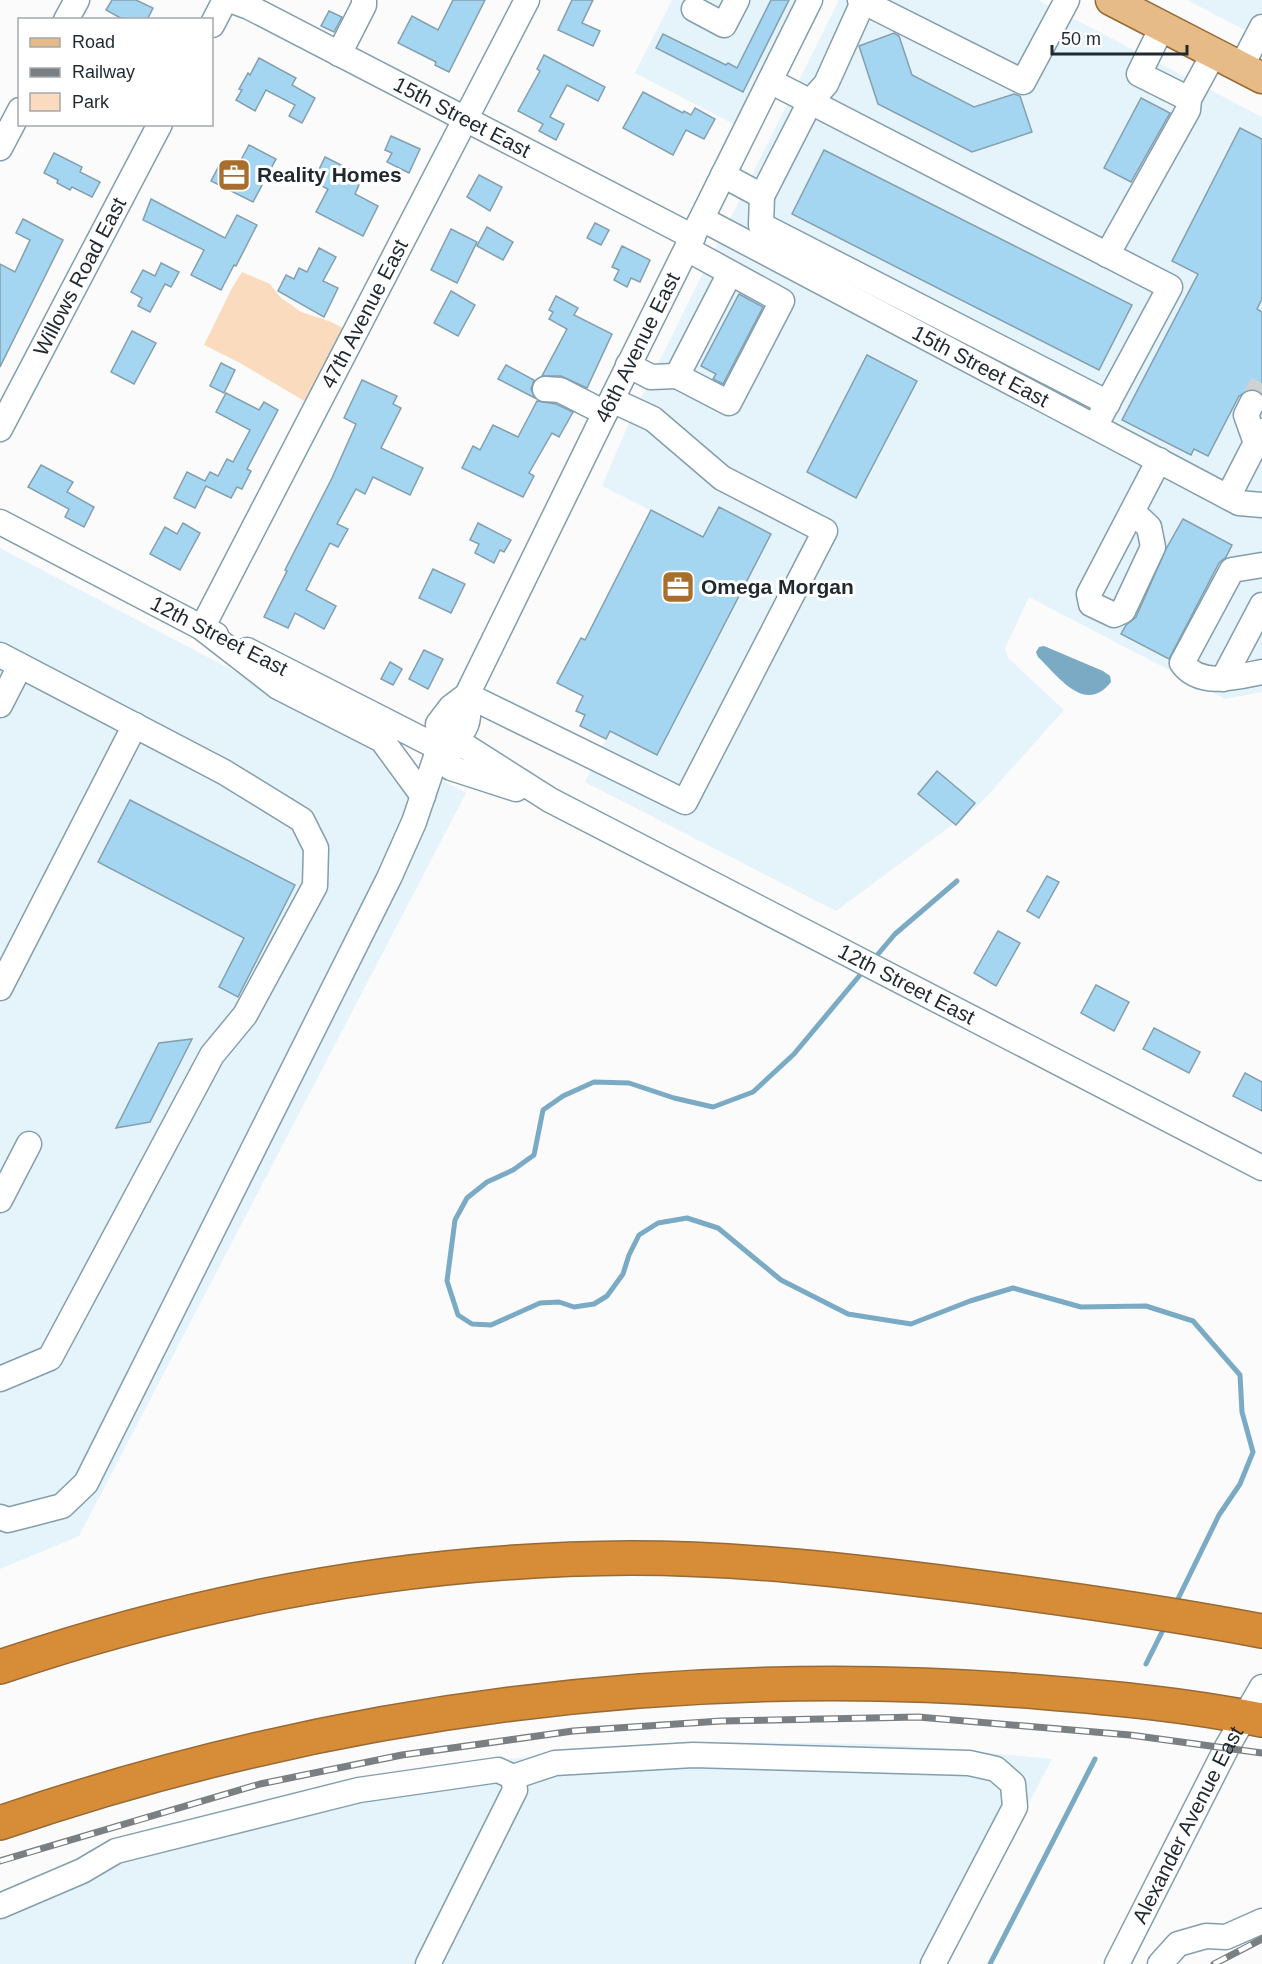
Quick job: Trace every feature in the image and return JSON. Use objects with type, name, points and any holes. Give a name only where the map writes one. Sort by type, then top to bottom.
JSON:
[{"type":"highway","points":[[0,1667],[156,1621],[298,1589],[434,1569],[565,1560],[697,1559],[794,1566],[928,1581],[1119,1607],[1262,1631]]},
{"type":"highway","points":[[0,1822],[102,1790],[221,1757],[372,1725],[490,1706],[599,1694],[698,1686],[876,1684],[972,1687],[1101,1697],[1253,1718]]},
{"type":"main road","points":[[1111,0],[1252,73]]},
{"type":"street","points":[[67,18],[77,0]]},
{"type":"street","points":[[213,24],[225,0]]},
{"type":"street","name":"15th Street East","points":[[230,0],[249,7],[694,235],[791,253],[912,330],[1239,503],[1261,509]]},
{"type":"street","points":[[339,54],[364,0]]},
{"type":"street","name":"47th Avenue East","points":[[202,628],[527,0]]},
{"type":"street","points":[[694,9],[724,25],[737,0]]},
{"type":"street","name":"46th Avenue East","points":[[440,748],[438,724],[451,707],[467,696],[628,365],[810,0]]},
{"type":"street","points":[[1067,0],[1023,82],[862,1],[826,84],[810,102],[762,196],[761,225],[791,253],[924,309],[1108,403]]},
{"type":"street","points":[[1162,27],[1139,74],[1189,99]]},
{"type":"street","points":[[1252,73],[1262,27]]},
{"type":"street","points":[[1107,255],[1188,111],[1189,99],[1214,53]]},
{"type":"street","points":[[770,81],[1170,287],[1095,427]]},
{"type":"street","points":[[0,148],[18,114]]},
{"type":"street","name":"Willows Road East","points":[[0,429],[159,126]]},
{"type":"street","points":[[723,176],[762,196]]},
{"type":"street","points":[[628,365],[651,377],[677,376],[729,403],[782,301],[730,273],[694,235]]},
{"type":"street","points":[[677,376],[730,273]]},
{"type":"street","points":[[912,330],[924,309]]},
{"type":"street","points":[[994,373],[1007,351]]},
{"type":"street","points":[[467,696],[685,802],[825,531],[722,478],[653,419],[560,390],[544,389]]},
{"type":"street","points":[[1228,497],[1259,437],[1246,415],[1252,403]]},
{"type":"street","points":[[1133,512],[1159,460]]},
{"type":"street","name":"12th Street East","points":[[0,522],[202,628],[440,748],[465,746],[550,800],[1262,1168]]},
{"type":"street","points":[[1262,565],[1232,570],[1182,663],[1186,668],[1210,679],[1262,672]]},
{"type":"street","points":[[1223,679],[1256,632],[1262,605]]},
{"type":"street","points":[[202,628],[278,687],[382,740],[423,796]]},
{"type":"street","points":[[0,705],[10,660],[224,772],[302,820],[316,848],[315,886],[245,1015],[212,1055],[50,1358],[0,1379]]},
{"type":"street","points":[[0,988],[135,725]]},
{"type":"street","points":[[0,1518],[8,1520],[62,1506],[86,1483],[389,878],[440,748]]},
{"type":"street","points":[[0,1200],[29,1144]]},
{"type":"street","name":"Alexander Avenue East","points":[[1125,1961],[1253,1718],[1262,1687]]},
{"type":"street","points":[[0,1906],[82,1871],[116,1851],[359,1790],[498,1770],[513,1777],[555,1763],[693,1755],[969,1763],[996,1769],[1013,1784],[1015,1807],[933,1964]]},
{"type":"street","points":[[428,1964],[515,1790],[513,1777]]},
{"type":"street","points":[[1160,1964],[1178,1944],[1206,1936],[1226,1937],[1262,1921]]},
{"type":"shaded area","points":[[672,0],[803,0],[741,128],[635,73]]},
{"type":"shaded area","points":[[839,0],[1038,0],[1262,117],[1262,692],[1225,699],[1029,597],[1005,648],[1008,658],[1064,710],[979,805],[836,911],[585,782],[610,731],[658,755],[771,535],[719,507],[703,537],[602,486],[632,416]]},
{"type":"shaded area","points":[[1187,0],[1262,0],[1262,39]]},
{"type":"shaded area","points":[[0,548],[466,793],[79,1536],[0,1569]]},
{"type":"shaded area","points":[[731,1742],[871,1744],[1052,1759],[944,1964],[0,1964],[0,1895],[424,1770],[582,1750]]},
{"type":"green space","points":[[242,272],[270,284],[280,297],[301,312],[329,321],[347,330],[306,402],[240,363],[204,345]]},
{"type":"water","points":[[1044,646],[1103,671],[1110,676],[1111,682],[1092,695],[1082,694],[1063,682],[1038,657],[1036,652],[1039,647]]},
{"type":"building","points":[[112,0],[136,0],[153,8],[148,18],[120,18],[106,10]]},
{"type":"building","points":[[453,0],[485,0],[449,72],[435,65],[436,62],[398,43],[412,16],[438,30]]},
{"type":"building","points":[[572,0],[593,0],[582,23],[600,31],[593,46],[558,30]]},
{"type":"building","points":[[771,0],[789,0],[743,92],[656,48],[663,34],[726,65],[728,63],[737,68]]},
{"type":"building","points":[[329,11],[342,17],[334,32],[321,26]]},
{"type":"building","points":[[894,33],[899,36],[912,75],[974,107],[1014,94],[1020,96],[1032,132],[972,152],[878,104],[859,46]]},
{"type":"building","points":[[544,55],[605,87],[598,101],[567,85],[550,117],[564,124],[556,140],[539,131],[543,124],[518,111],[540,71],[537,69]]},
{"type":"building","points":[[259,58],[296,78],[292,85],[315,98],[302,123],[289,116],[295,105],[266,90],[255,111],[236,100],[242,90],[239,89]]},
{"type":"building","points":[[643,92],[683,113],[684,111],[691,115],[695,108],[715,119],[704,139],[686,130],[673,155],[623,128]]},
{"type":"building","points":[[1141,98],[1170,113],[1131,182],[1104,168]]},
{"type":"building","points":[[1240,128],[1262,139],[1262,299],[1257,309],[1262,312],[1262,393],[1251,389],[1239,396],[1208,456],[1194,449],[1191,455],[1122,420],[1198,274],[1172,261]]},
{"type":"building","points":[[391,136],[420,149],[409,173],[387,162],[392,153],[385,150]]},
{"type":"building","points":[[249,145],[276,159],[253,202],[211,181],[221,162],[236,169]]},
{"type":"building","points":[[824,150],[1132,305],[1099,370],[792,214]]},
{"type":"building","points":[[54,153],[82,167],[80,172],[100,182],[92,197],[72,187],[70,190],[57,183],[58,180],[44,173]]},
{"type":"building","points":[[325,157],[363,176],[355,194],[378,206],[363,236],[316,212],[328,189],[313,182]]},
{"type":"building","points":[[479,175],[502,187],[490,211],[467,197]]},
{"type":"building","points":[[151,199],[225,238],[237,215],[257,225],[221,290],[191,275],[204,250],[143,220]]},
{"type":"building","points":[[23,219],[63,240],[0,367],[0,264],[15,272],[30,240],[16,233]]},
{"type":"building","points":[[595,223],[609,230],[601,245],[587,238]]},
{"type":"building","points":[[487,227],[513,242],[503,260],[477,246]]},
{"type":"building","points":[[451,229],[477,242],[457,283],[431,270]]},
{"type":"building","points":[[622,246],[650,260],[640,282],[631,278],[627,287],[614,280],[619,270],[612,267]]},
{"type":"building","points":[[319,248],[336,257],[323,281],[338,288],[324,317],[278,291],[286,275],[294,279],[299,268],[307,272]]},
{"type":"building","points":[[161,263],[179,272],[171,287],[165,284],[150,312],[138,306],[142,298],[131,292],[143,270],[155,276]]},
{"type":"building","points":[[451,291],[475,305],[458,336],[434,323]]},
{"type":"building","points":[[739,294],[763,307],[723,384],[713,379],[716,374],[701,366]]},
{"type":"building","points":[[556,296],[578,308],[574,315],[612,334],[587,388],[561,376],[542,376],[567,329],[549,319],[553,312],[549,310]]},
{"type":"building","points":[[132,331],[156,343],[134,384],[111,372]]},
{"type":"building","points":[[867,355],[917,381],[856,498],[807,472]]},
{"type":"building","points":[[221,363],[235,370],[224,393],[210,386]]},
{"type":"building","points":[[506,365],[534,380],[531,389],[535,398],[498,379]]},
{"type":"building","points":[[362,380],[397,396],[393,404],[401,408],[381,448],[423,468],[410,495],[373,477],[365,494],[356,489],[337,524],[348,529],[338,547],[330,543],[306,590],[336,606],[324,629],[295,613],[288,628],[264,617],[356,424],[344,418]]},
{"type":"building","points":[[226,393],[259,410],[264,402],[278,410],[247,469],[251,471],[242,489],[237,487],[231,498],[206,486],[195,508],[174,498],[187,472],[205,481],[210,472],[218,476],[227,459],[233,462],[250,430],[216,412]]},
{"type":"building","points":[[537,401],[556,404],[573,412],[559,437],[552,433],[529,473],[534,476],[523,497],[462,468],[473,446],[480,450],[493,425],[518,437]]},
{"type":"building","points":[[41,465],[73,482],[67,492],[94,507],[84,527],[65,517],[69,509],[28,487]]},
{"type":"building","name":"Omega Morgan","points":[[719,507],[771,534],[657,755],[610,731],[606,739],[580,726],[585,715],[576,711],[583,696],[557,683],[581,638],[585,640],[651,510],[703,537]]},
{"type":"building","points":[[1183,519],[1232,545],[1226,557],[1219,563],[1169,659],[1121,634],[1126,625],[1136,617],[1166,549]]},
{"type":"building","points":[[183,523],[200,533],[180,570],[150,554],[165,527],[177,534]]},
{"type":"building","points":[[478,523],[511,540],[504,552],[500,550],[494,563],[475,553],[479,544],[470,540]]},
{"type":"building","points":[[433,569],[465,584],[451,613],[419,598]]},
{"type":"building","points":[[424,650],[443,659],[428,689],[409,679]]},
{"type":"building","points":[[390,662],[402,669],[393,685],[381,679]]},
{"type":"building","points":[[937,771],[975,803],[956,825],[918,794]]},
{"type":"building","points":[[130,800],[295,885],[238,997],[219,987],[244,938],[98,862]]},
{"type":"building","points":[[1047,876],[1059,882],[1039,918],[1027,911]]},
{"type":"building","points":[[998,931],[1020,943],[996,986],[974,973]]},
{"type":"building","points":[[1096,985],[1129,1002],[1114,1031],[1081,1013]]},
{"type":"building","points":[[1154,1028],[1200,1052],[1189,1073],[1143,1049]]},
{"type":"building","points":[[192,1039],[150,1122],[116,1128],[159,1043]]},
{"type":"building","points":[[1245,1073],[1262,1082],[1262,1111],[1233,1096]]},
{"type":"waterway","points":[[873,960],[895,934],[957,881]]},
{"type":"waterway","points":[[865,969],[794,1054],[753,1092],[713,1107],[674,1098],[629,1083],[594,1082],[563,1096],[543,1110],[534,1155],[513,1170],[487,1182],[467,1198],[455,1220],[447,1281],[458,1315],[472,1324],[491,1325],[540,1303],[559,1302],[574,1307],[594,1304],[607,1296],[623,1274],[639,1235],[658,1223],[687,1218],[718,1228],[781,1280],[848,1314],[911,1324],[970,1301],[1013,1288],[1081,1307],[1146,1306],[1193,1321],[1240,1375],[1242,1412],[1253,1452],[1240,1484],[1219,1515],[1175,1605]]},
{"type":"waterway","points":[[1146,1664],[1166,1624]]},
{"type":"waterway","points":[[990,1964],[1095,1759]]},
{"type":"tunnel","points":[[1252,403],[1262,383]]},
{"type":"railway","points":[[0,1861],[260,1784],[402,1755],[573,1731],[721,1721],[918,1717],[1130,1735],[1262,1753]]},
{"type":"railway","points":[[1214,1964],[1262,1939]]},
{"type":"place","name":"Reality Homes","points":[[234,175]]},
{"type":"place","name":"Omega Morgan","points":[[678,587]]}]
